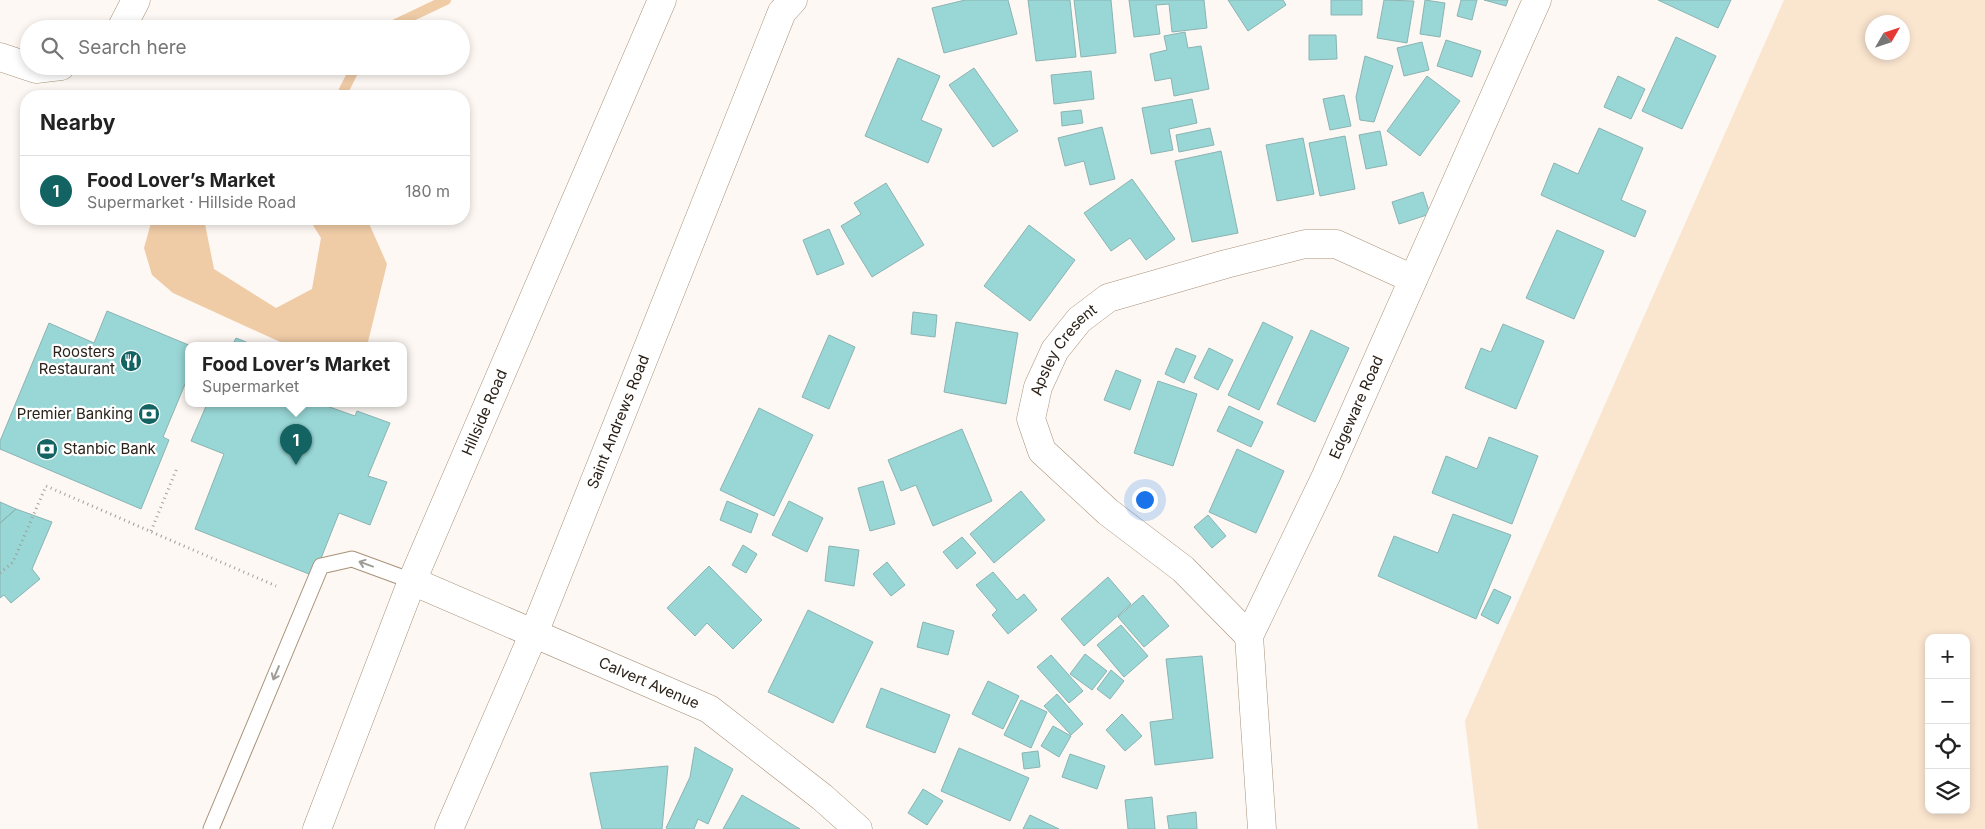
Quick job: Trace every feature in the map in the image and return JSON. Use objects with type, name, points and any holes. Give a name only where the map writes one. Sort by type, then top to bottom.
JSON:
[{"type":"street","points":[[126,20],[136,0]]},
{"type":"street","name":"Hillside Road","points":[[317,829],[412,580],[662,0]]},
{"type":"street","name":"Edgeware Road","points":[[1262,829],[1249,636],[1326,476],[1537,0]]},
{"type":"street","name":"Saint Andrews Road","points":[[449,829],[534,633],[787,6]]},
{"type":"street","points":[[0,57],[20,64]]},
{"type":"street","name":"Apsley Cresent","points":[[1249,636],[1183,568],[1108,512],[1042,451],[1031,419],[1038,387],[1055,350],[1080,320],[1108,298],[1117,295],[1305,244],[1336,244],[1413,279]]},
{"type":"street","name":"Calvert Avenue","points":[[412,580],[709,709],[822,796],[858,829]]},
{"type":"lane","points":[[212,829],[321,566],[352,559],[412,580]]},
{"type":"path","points":[[150,531],[177,468]]},
{"type":"path","points":[[0,573],[13,562],[46,486],[276,586]]},
{"type":"shaded area","points":[[1784,0],[1985,0],[1985,829],[1478,829],[1465,721]]},
{"type":"shaded area","points":[[150,225],[205,225],[214,269],[276,308],[312,289],[321,238],[313,225],[370,225],[387,264],[368,342],[280,342],[173,293],[152,275],[144,248]]},
{"type":"building","points":[[965,0],[1008,0],[1017,34],[944,53],[932,8]]},
{"type":"building","points":[[1028,0],[1070,0],[1076,57],[1036,61]]},
{"type":"building","points":[[1074,0],[1111,0],[1116,53],[1081,57]]},
{"type":"building","points":[[1129,0],[1204,0],[1207,28],[1172,32],[1169,4],[1156,5],[1160,34],[1134,37]]},
{"type":"building","points":[[1228,0],[1283,0],[1286,5],[1248,31]]},
{"type":"building","points":[[1331,0],[1362,0],[1362,15],[1331,15]]},
{"type":"building","points":[[1384,0],[1414,1],[1407,43],[1377,38]]},
{"type":"building","points":[[1425,0],[1445,3],[1440,37],[1420,34]]},
{"type":"building","points":[[1461,0],[1477,0],[1472,20],[1457,16]]},
{"type":"building","points":[[1484,0],[1508,0],[1506,6]]},
{"type":"building","points":[[1658,0],[1731,0],[1718,28]]},
{"type":"building","points":[[1185,32],[1188,48],[1201,46],[1209,89],[1174,96],[1171,78],[1155,81],[1150,54],[1167,50],[1164,36]]},
{"type":"building","points":[[1309,35],[1336,35],[1337,59],[1309,60]]},
{"type":"building","points":[[1676,37],[1716,56],[1682,129],[1642,111]]},
{"type":"building","points":[[1446,40],[1481,51],[1472,77],[1437,66]]},
{"type":"building","points":[[1422,42],[1429,70],[1404,76],[1397,48]]},
{"type":"building","points":[[1365,56],[1393,66],[1374,122],[1360,120],[1356,97]]},
{"type":"building","points":[[898,58],[940,76],[921,120],[942,129],[928,163],[865,136]]},
{"type":"building","points":[[974,68],[1018,131],[993,147],[949,85]]},
{"type":"building","points":[[1091,71],[1094,99],[1054,104],[1051,75]]},
{"type":"building","points":[[1427,76],[1460,101],[1420,156],[1387,131]]},
{"type":"building","points":[[1618,76],[1645,89],[1631,119],[1604,107]]},
{"type":"building","points":[[1344,95],[1351,126],[1330,130],[1323,99]]},
{"type":"building","points":[[1192,99],[1197,123],[1169,129],[1173,150],[1151,154],[1142,108]]},
{"type":"building","points":[[1081,110],[1083,123],[1062,126],[1061,112]]},
{"type":"building","points":[[1102,127],[1115,179],[1090,185],[1084,161],[1065,166],[1058,138]]},
{"type":"building","points":[[1210,128],[1214,145],[1179,152],[1176,135]]},
{"type":"building","points":[[1599,128],[1643,148],[1621,200],[1646,211],[1635,237],[1541,195],[1554,163],[1578,174]]},
{"type":"building","points":[[1380,131],[1387,165],[1366,169],[1359,135]]},
{"type":"building","points":[[1345,136],[1355,189],[1320,196],[1309,143]]},
{"type":"building","points":[[1303,138],[1314,194],[1277,201],[1266,145]]},
{"type":"building","points":[[1221,151],[1238,233],[1192,242],[1175,161]]},
{"type":"building","points":[[1132,179],[1175,239],[1146,260],[1130,238],[1111,251],[1084,213]]},
{"type":"building","points":[[886,183],[924,245],[872,277],[841,226],[861,214],[854,203]]},
{"type":"building","points":[[1423,192],[1430,214],[1399,224],[1392,202]]},
{"type":"building","points":[[1029,225],[1075,260],[1030,321],[984,286]]},
{"type":"building","points":[[829,229],[844,264],[817,275],[803,240]]},
{"type":"building","points":[[1557,230],[1604,251],[1574,319],[1526,298]]},
{"type":"building","points":[[107,311],[185,344],[185,384],[163,437],[169,440],[141,509],[0,449],[0,441],[49,323],[94,343]]},
{"type":"building","points":[[913,312],[937,315],[935,337],[911,334]]},
{"type":"building","points":[[956,322],[1018,333],[1006,404],[944,392]]},
{"type":"building","points":[[1263,322],[1293,337],[1259,410],[1228,395]]},
{"type":"building","points":[[1503,324],[1544,341],[1516,409],[1465,388],[1481,348],[1491,352]]},
{"type":"building","points":[[1311,330],[1349,348],[1315,422],[1277,404]]},
{"type":"building","points":[[829,335],[855,347],[829,409],[802,397]]},
{"type":"building","points":[[236,338],[246,342],[234,342]]},
{"type":"building","points":[[1176,348],[1196,356],[1184,383],[1165,374]]},
{"type":"building","points":[[1209,348],[1233,360],[1218,390],[1194,378]]},
{"type":"building","points":[[1116,370],[1141,380],[1130,410],[1104,400]]},
{"type":"building","points":[[1158,381],[1197,394],[1173,466],[1134,453]]},
{"type":"building","points":[[1229,406],[1263,422],[1251,447],[1217,431]]},
{"type":"building","points":[[206,407],[330,407],[355,416],[357,411],[390,423],[368,476],[387,482],[370,525],[339,513],[314,576],[195,529],[224,454],[191,441]]},
{"type":"building","points":[[759,408],[813,435],[774,516],[720,490]]},
{"type":"building","points":[[962,429],[992,501],[933,526],[916,485],[901,491],[888,460]]},
{"type":"building","points":[[1489,437],[1538,456],[1512,524],[1432,493],[1446,456],[1477,469]]},
{"type":"building","points":[[1237,449],[1284,471],[1256,533],[1209,512]]},
{"type":"building","points":[[883,481],[895,524],[870,531],[858,488]]},
{"type":"building","points":[[1021,491],[1045,520],[994,563],[970,534]]},
{"type":"building","points":[[727,501],[758,514],[751,533],[720,520]]},
{"type":"building","points":[[789,501],[823,518],[807,552],[772,535]]},
{"type":"building","points":[[0,502],[16,509],[0,523]]},
{"type":"building","points":[[16,509],[52,522],[32,569],[40,579],[11,603],[4,595],[0,598],[0,523]]},
{"type":"building","points":[[1453,514],[1511,535],[1476,619],[1378,576],[1394,536],[1438,553]]},
{"type":"building","points":[[1208,515],[1226,536],[1212,548],[1194,527]]},
{"type":"building","points":[[962,537],[976,553],[957,569],[943,552]]},
{"type":"building","points":[[743,545],[757,554],[746,573],[732,565]]},
{"type":"building","points":[[829,546],[859,550],[854,586],[825,581]]},
{"type":"building","points":[[887,562],[905,585],[891,596],[873,574]]},
{"type":"building","points":[[709,566],[762,620],[733,649],[707,623],[695,636],[667,608]]},
{"type":"building","points":[[993,572],[1017,600],[1024,594],[1037,610],[1008,634],[992,615],[997,610],[976,585]]},
{"type":"building","points":[[1108,577],[1131,604],[1084,646],[1061,619]]},
{"type":"building","points":[[1494,589],[1511,597],[1498,624],[1481,615]]},
{"type":"building","points":[[1143,595],[1169,626],[1144,647],[1118,617]]},
{"type":"building","points":[[808,610],[873,642],[833,723],[768,692]]},
{"type":"building","points":[[923,622],[954,631],[948,655],[917,647]]},
{"type":"building","points":[[1121,625],[1148,656],[1124,677],[1097,645]]},
{"type":"building","points":[[1085,654],[1107,671],[1092,690],[1070,674]]},
{"type":"building","points":[[1051,655],[1083,691],[1069,703],[1037,667]]},
{"type":"building","points":[[1202,656],[1213,758],[1155,765],[1150,722],[1173,719],[1166,659]]},
{"type":"building","points":[[1111,670],[1124,681],[1110,699],[1097,689]]},
{"type":"building","points":[[988,681],[1019,696],[1003,729],[972,714]]},
{"type":"building","points":[[881,688],[950,715],[935,753],[866,727]]},
{"type":"building","points":[[1057,694],[1083,724],[1071,735],[1044,706]]},
{"type":"building","points":[[1021,700],[1047,712],[1031,748],[1004,735]]},
{"type":"building","points":[[1122,714],[1142,736],[1125,751],[1106,730]]},
{"type":"building","points":[[1053,726],[1071,736],[1059,757],[1041,746]]},
{"type":"building","points":[[695,747],[733,769],[708,824],[698,819],[694,829],[668,829],[666,828],[690,777]]},
{"type":"building","points":[[959,748],[1029,778],[1010,821],[941,791]]},
{"type":"building","points":[[1038,751],[1040,767],[1024,769],[1022,753]]},
{"type":"building","points":[[1070,754],[1105,766],[1097,789],[1062,777]]},
{"type":"building","points":[[668,766],[662,829],[602,829],[590,773]]},
{"type":"building","points":[[923,789],[943,801],[927,825],[908,813]]},
{"type":"building","points":[[742,795],[800,829],[723,829]]},
{"type":"building","points":[[1152,797],[1155,829],[1128,829],[1125,800]]},
{"type":"building","points":[[1196,812],[1197,829],[1169,829],[1167,816]]},
{"type":"building","points":[[1030,815],[1059,829],[1023,829]]},
{"type":"waterway","points":[[404,20],[446,0]]},
{"type":"waterway","points":[[344,90],[352,75]]},
{"type":"place","name":"Roosters Restaurant","points":[[131,361]]},
{"type":"place","name":"Premier Banking","points":[[149,414]]},
{"type":"place","name":"Stanbic Bank","points":[[47,449]]},
{"type":"place","name":"Food Lover’s Market","points":[[296,465]]}]
